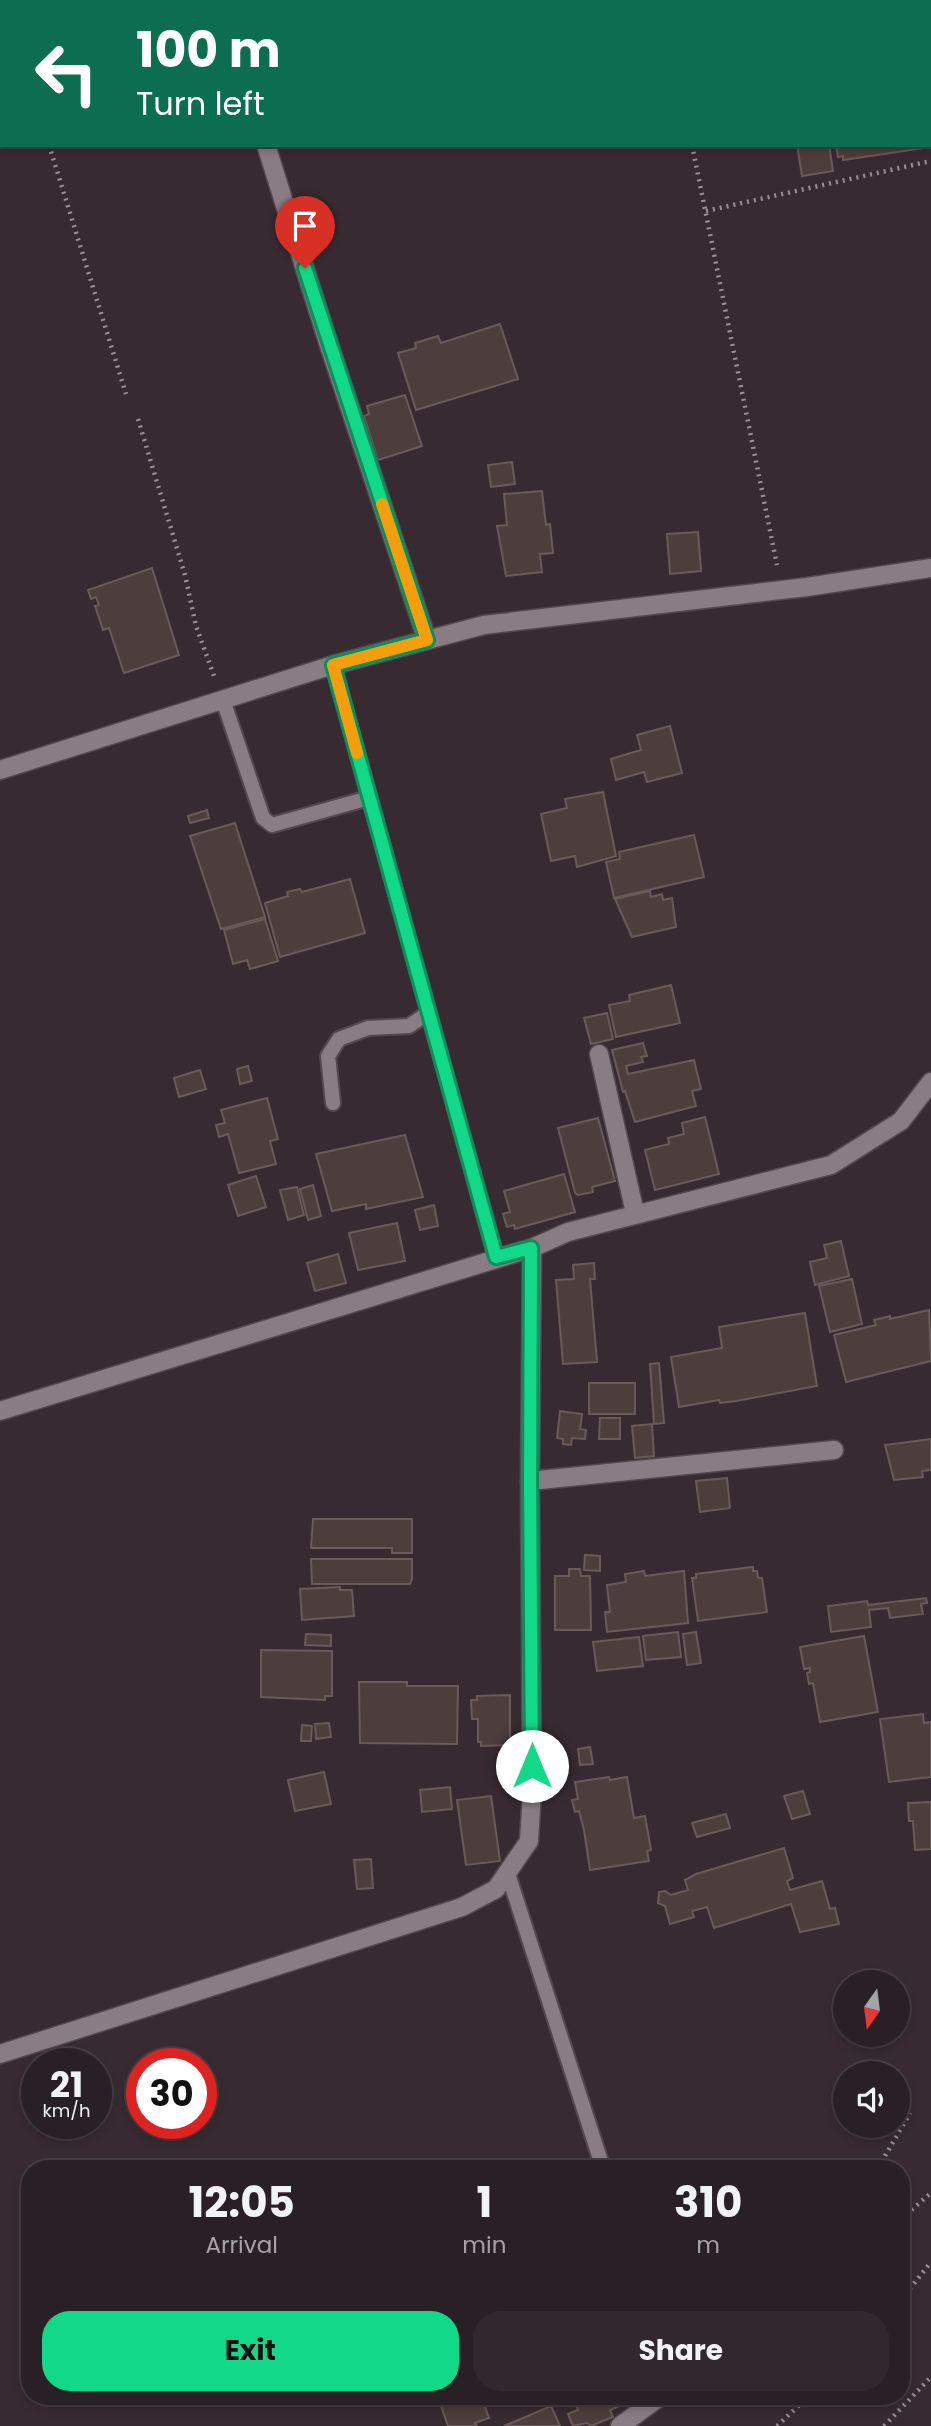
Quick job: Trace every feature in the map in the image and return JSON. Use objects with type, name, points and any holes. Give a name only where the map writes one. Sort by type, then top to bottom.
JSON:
[{"type":"street","points":[[267,147],[427,640]]},
{"type":"street","points":[[0,770],[333,665],[484,625],[931,568]]},
{"type":"street","points":[[599,1054],[635,1213]]},
{"type":"street","points":[[0,1411],[531,1248],[568,1231],[831,1166],[901,1121],[931,1082]]},
{"type":"street","points":[[0,2054],[462,1907],[496,1889],[508,1874],[528,1841],[532,1792],[531,1248]]},
{"type":"street","points":[[530,1481],[834,1450]]},
{"type":"street","points":[[620,2426],[649,2405]]},
{"type":"lane","points":[[333,665],[496,1257]]},
{"type":"lane","points":[[223,700],[263,818],[272,825],[369,797]]},
{"type":"lane","points":[[333,1102],[328,1056],[339,1039],[368,1028],[409,1026],[428,1013]]},
{"type":"lane","points":[[508,1874],[600,2160]]},
{"type":"path","points":[[50,147],[126,394]]},
{"type":"path","points":[[692,147],[782,589]]},
{"type":"path","points":[[706,211],[931,161]]},
{"type":"path","points":[[138,419],[185,575],[196,626],[223,700]]},
{"type":"path","points":[[883,2160],[911,2113]]},
{"type":"path","points":[[910,2211],[931,2193]]},
{"type":"path","points":[[910,2289],[931,2262]]},
{"type":"path","points":[[910,2399],[931,2377]]},
{"type":"path","points":[[777,2426],[799,2405]]},
{"type":"path","points":[[884,2426],[904,2405]]},
{"type":"building","points":[[797,147],[829,147],[833,171],[802,176]]},
{"type":"building","points":[[836,147],[931,147],[843,160],[843,156],[838,157]]},
{"type":"building","points":[[500,324],[518,379],[416,410],[398,353],[416,348],[415,343],[438,336],[441,343]]},
{"type":"building","points":[[405,395],[422,446],[378,460],[364,416],[369,414],[367,406]]},
{"type":"building","points":[[512,462],[515,484],[491,487],[488,465]]},
{"type":"building","points":[[542,491],[546,525],[550,524],[553,553],[540,554],[542,572],[506,576],[497,526],[507,525],[504,494]]},
{"type":"building","points":[[698,532],[701,571],[670,574],[667,534]]},
{"type":"building","points":[[152,568],[179,655],[124,673],[109,628],[103,630],[95,606],[99,605],[96,597],[91,599],[88,590]]},
{"type":"building","points":[[670,726],[682,773],[647,782],[644,772],[616,780],[611,759],[641,750],[637,735]]},
{"type":"building","points":[[603,792],[616,856],[577,867],[575,856],[551,861],[541,814],[567,808],[565,799]]},
{"type":"building","points":[[207,810],[209,818],[190,823],[188,816]]},
{"type":"building","points":[[235,823],[265,917],[221,929],[190,836]]},
{"type":"building","points":[[694,835],[704,877],[614,898],[606,862],[620,859],[619,852]]},
{"type":"building","points":[[350,879],[365,933],[280,957],[265,903],[288,896],[287,892],[300,889],[302,892]]},
{"type":"building","points":[[650,891],[651,897],[662,894],[663,900],[672,898],[676,927],[632,937],[615,899]]},
{"type":"building","points":[[265,919],[278,961],[250,969],[247,960],[233,964],[224,930]]},
{"type":"building","points":[[671,985],[680,1023],[616,1037],[609,1005],[630,1001],[629,995]]},
{"type":"building","points":[[607,1013],[613,1039],[591,1044],[584,1018]]},
{"type":"building","points":[[643,1043],[647,1056],[641,1057],[643,1062],[626,1066],[628,1074],[694,1060],[701,1089],[692,1091],[696,1106],[635,1122],[625,1091],[623,1092],[612,1050]]},
{"type":"building","points":[[248,1066],[252,1081],[240,1084],[237,1069]]},
{"type":"building","points":[[200,1070],[206,1089],[179,1097],[174,1078]]},
{"type":"building","points":[[267,1098],[278,1139],[270,1141],[276,1164],[239,1173],[228,1134],[219,1137],[216,1125],[225,1123],[221,1110]]},
{"type":"building","points":[[705,1117],[719,1174],[655,1190],[645,1150],[669,1144],[668,1138],[684,1134],[682,1123]]},
{"type":"building","points":[[598,1118],[615,1181],[592,1187],[593,1192],[578,1195],[575,1193],[558,1128]]},
{"type":"building","points":[[405,1135],[423,1197],[366,1209],[366,1204],[332,1211],[316,1154]]},
{"type":"building","points":[[564,1174],[575,1212],[515,1229],[514,1225],[507,1227],[503,1214],[510,1212],[504,1191]]},
{"type":"building","points":[[256,1176],[266,1207],[238,1216],[228,1185]]},
{"type":"building","points":[[313,1185],[321,1216],[308,1220],[300,1189]]},
{"type":"building","points":[[297,1187],[304,1215],[288,1220],[280,1190]]},
{"type":"building","points":[[434,1205],[438,1226],[420,1230],[415,1210]]},
{"type":"building","points":[[397,1223],[405,1261],[358,1270],[349,1233]]},
{"type":"building","points":[[841,1241],[849,1276],[815,1285],[810,1262],[827,1258],[824,1245]]},
{"type":"building","points":[[338,1254],[346,1283],[315,1291],[307,1263]]},
{"type":"building","points":[[594,1263],[595,1279],[590,1279],[597,1362],[563,1364],[556,1280],[574,1279],[573,1265]]},
{"type":"building","points":[[852,1279],[862,1324],[830,1332],[819,1286]]},
{"type":"building","points":[[929,1310],[931,1361],[846,1382],[834,1335],[876,1325],[874,1320]]},
{"type":"building","points":[[805,1313],[817,1386],[736,1401],[720,1403],[719,1400],[679,1407],[671,1357],[722,1348],[719,1327]]},
{"type":"building","points":[[659,1363],[664,1423],[654,1424],[650,1364]]},
{"type":"building","points":[[589,1383],[635,1383],[635,1414],[589,1414]]},
{"type":"building","points":[[560,1411],[582,1414],[580,1429],[586,1430],[585,1439],[572,1438],[571,1445],[563,1444],[563,1439],[557,1438]]},
{"type":"building","points":[[600,1418],[620,1418],[620,1439],[599,1439]]},
{"type":"building","points":[[652,1424],[654,1456],[635,1458],[632,1426]]},
{"type":"building","points":[[931,1439],[931,1470],[922,1471],[923,1477],[894,1480],[885,1445]]},
{"type":"building","points":[[727,1478],[730,1508],[700,1512],[696,1481]]},
{"type":"building","points":[[313,1519],[412,1519],[412,1553],[392,1553],[392,1548],[311,1548]]},
{"type":"building","points":[[585,1555],[600,1556],[600,1571],[584,1570]]},
{"type":"building","points":[[311,1559],[412,1559],[412,1579],[410,1584],[312,1584]]},
{"type":"building","points":[[753,1567],[758,1578],[762,1578],[767,1612],[698,1621],[692,1578],[696,1578],[696,1574]]},
{"type":"building","points":[[569,1569],[580,1569],[581,1576],[590,1576],[591,1630],[555,1630],[555,1576],[569,1576]]},
{"type":"building","points":[[644,1571],[645,1576],[684,1571],[688,1623],[607,1632],[605,1612],[610,1612],[607,1585],[626,1582],[625,1574]]},
{"type":"building","points":[[340,1587],[340,1590],[352,1590],[354,1616],[302,1620],[300,1589]]},
{"type":"building","points":[[926,1598],[927,1603],[921,1604],[923,1614],[890,1618],[888,1608],[869,1610],[871,1627],[831,1632],[828,1606],[867,1601],[868,1605]]},
{"type":"building","points":[[678,1632],[681,1657],[646,1660],[643,1636]]},
{"type":"building","points":[[696,1632],[701,1663],[687,1665],[683,1634]]},
{"type":"building","points":[[306,1634],[331,1635],[331,1646],[305,1645]]},
{"type":"building","points":[[864,1636],[878,1712],[820,1722],[813,1683],[809,1684],[807,1673],[810,1668],[804,1669],[800,1647]]},
{"type":"building","points":[[639,1637],[643,1666],[597,1671],[593,1642]]},
{"type":"building","points":[[261,1650],[332,1651],[332,1696],[325,1696],[325,1700],[261,1697]]},
{"type":"building","points":[[359,1682],[458,1686],[457,1744],[360,1743]]},
{"type":"building","points":[[510,1695],[510,1745],[481,1746],[481,1742],[478,1742],[478,1719],[472,1719],[471,1700],[477,1700],[477,1696]]},
{"type":"building","points":[[923,1714],[924,1723],[931,1722],[931,1777],[889,1782],[880,1719]]},
{"type":"building","points":[[329,1723],[331,1737],[316,1739],[315,1724]]},
{"type":"building","points":[[302,1725],[312,1726],[311,1741],[301,1741]]},
{"type":"building","points":[[590,1747],[593,1764],[580,1765],[578,1749]]},
{"type":"building","points":[[324,1772],[331,1804],[295,1811],[288,1780]]},
{"type":"building","points":[[609,1777],[610,1780],[627,1777],[634,1818],[645,1816],[651,1850],[647,1851],[649,1861],[590,1870],[584,1830],[579,1811],[575,1812],[572,1800],[578,1799],[575,1782]]},
{"type":"building","points":[[450,1787],[452,1809],[422,1812],[420,1790]]},
{"type":"building","points":[[803,1791],[810,1814],[792,1819],[784,1796]]},
{"type":"building","points":[[491,1796],[500,1861],[466,1865],[457,1800]]},
{"type":"building","points":[[931,1802],[931,1849],[915,1850],[913,1821],[909,1821],[908,1803]]},
{"type":"building","points":[[726,1814],[730,1828],[697,1837],[692,1823]]},
{"type":"building","points":[[784,1848],[793,1878],[787,1881],[790,1890],[822,1881],[830,1909],[835,1908],[839,1924],[800,1932],[791,1904],[714,1928],[707,1907],[692,1911],[694,1917],[670,1924],[665,1906],[658,1903],[659,1892],[665,1891],[671,1895],[688,1890],[685,1880],[696,1874]]},
{"type":"building","points":[[371,1859],[373,1888],[357,1889],[354,1860]]},
{"type":"building","points":[[441,2405],[484,2405],[489,2418],[475,2423],[477,2426],[448,2426]]},
{"type":"building","points":[[576,2405],[622,2405],[610,2410],[613,2417],[591,2426],[587,2423],[573,2426],[568,2414],[578,2410]]},
{"type":"building","points":[[551,2406],[560,2426],[504,2426]]},
{"type":"slow traffic","points":[[357,753],[333,665],[427,640],[382,504]]},
{"type":"route","points":[[305,268],[427,640],[333,665],[496,1257],[531,1248],[532,1766]]}]
